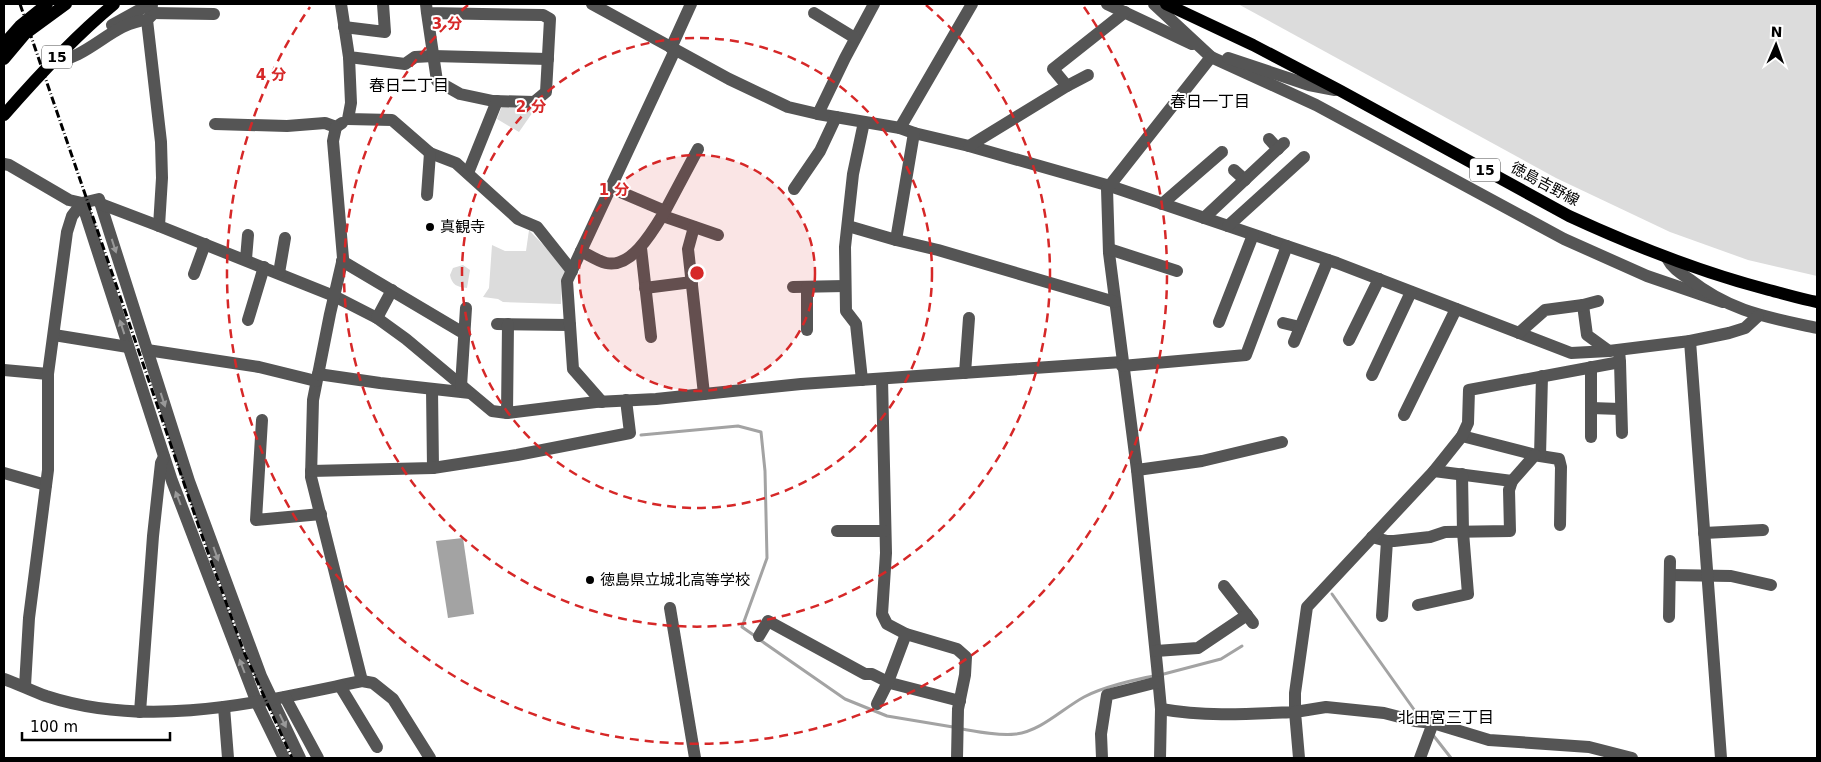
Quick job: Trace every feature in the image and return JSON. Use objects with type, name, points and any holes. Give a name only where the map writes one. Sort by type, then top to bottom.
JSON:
[{"type":"main road","points":[[4,44],[20,26],[47,4]]},
{"type":"main road","name":"15","points":[[4,58],[24,34],[66,4]]},
{"type":"main road","name":"15","points":[[4,115],[84,30],[114,4]]},
{"type":"main road","name":"徳島吉野線","points":[[1166,4],[1253,45],[1570,216],[1614,237],[1667,258],[1747,284],[1817,302]]},
{"type":"street","points":[[341,4],[349,57],[351,103],[348,119]]},
{"type":"street","points":[[344,28],[385,32],[383,4]]},
{"type":"street","points":[[592,4],[729,79],[788,107],[900,128],[1110,186],[1328,260],[1571,353],[1616,354],[1690,341],[1745,328],[1758,316]]},
{"type":"street","points":[[602,402],[573,369],[567,281],[611,188],[691,4]]},
{"type":"street","points":[[818,114],[855,38],[874,4]]},
{"type":"street","points":[[900,128],[972,4]]},
{"type":"street","points":[[1107,4],[1186,42],[1199,46]]},
{"type":"street","points":[[1154,4],[1211,57],[1316,105],[1564,239],[1647,276],[1758,316],[1817,328]]},
{"type":"street","points":[[426,8],[543,15],[550,19],[546,92],[534,102],[497,101],[460,94],[437,81],[426,8]]},
{"type":"street","points":[[150,10],[161,142],[162,178],[159,226]]},
{"type":"street","points":[[53,62],[63,61],[76,55],[124,26],[140,20],[150,10],[214,14]]},
{"type":"street","points":[[814,12],[855,38]]},
{"type":"street","points":[[1067,86],[1053,69],[1125,12]]},
{"type":"street","points":[[1160,758],[1161,709],[1156,651],[1109,250],[1107,189],[1211,57],[1220,55],[1309,85],[1338,90]]},
{"type":"street","points":[[349,57],[405,64],[415,58],[433,56],[548,59]]},
{"type":"street","points":[[968,146],[1088,75]]},
{"type":"street","points":[[468,173],[497,101]]},
{"type":"street","points":[[794,189],[820,151],[836,117]]},
{"type":"street","points":[[362,681],[311,477],[313,400],[342,261],[333,141],[336,127],[348,119],[392,120],[430,153],[456,163],[518,219],[537,227],[572,270]]},
{"type":"street","points":[[862,380],[856,324],[846,311],[845,247],[852,174],[864,122]]},
{"type":"street","points":[[214,124],[287,126],[325,123],[336,127]]},
{"type":"street","points":[[896,240],[914,133]]},
{"type":"street","points":[[1204,218],[1281,146],[1269,138]]},
{"type":"street","points":[[581,251],[605,263],[617,264],[641,248],[664,214],[698,149]]},
{"type":"street","points":[[1162,204],[1222,152]]},
{"type":"street","points":[[427,195],[430,153]]},
{"type":"street","points":[[1228,226],[1304,157]]},
{"type":"street","points":[[4,165],[9,165],[69,200],[82,203],[100,201],[334,296],[377,318],[406,339],[492,411],[507,413],[602,402],[656,399],[862,380],[1246,355],[1288,246]]},
{"type":"street","points":[[1234,170],[1245,180]]},
{"type":"street","points":[[611,188],[664,214],[718,234]]},
{"type":"street","points":[[100,201],[189,481],[261,676],[279,698],[318,758]]},
{"type":"street","points":[[24,686],[29,618],[48,470],[48,374],[67,232],[72,216],[82,203]]},
{"type":"street","points":[[82,203],[164,457],[257,703],[284,758]]},
{"type":"street","points":[[694,226],[688,249],[704,394]]},
{"type":"street","points":[[848,226],[938,250],[1115,302]]},
{"type":"street","points":[[246,259],[248,235]]},
{"type":"street","points":[[1220,322],[1253,235]]},
{"type":"street","points":[[279,273],[285,238]]},
{"type":"street","points":[[194,274],[206,244]]},
{"type":"street","points":[[641,248],[651,337]]},
{"type":"street","points":[[1109,250],[1177,271]]},
{"type":"street","points":[[1667,258],[1671,266],[1723,302]]},
{"type":"street","points":[[1294,342],[1328,260]]},
{"type":"street","points":[[342,261],[464,334]]},
{"type":"street","points":[[248,320],[264,267]]},
{"type":"street","points":[[1349,340],[1379,280]]},
{"type":"street","points":[[646,288],[692,282]]},
{"type":"street","points":[[793,287],[845,286]]},
{"type":"street","points":[[807,287],[808,330]]},
{"type":"street","points":[[377,318],[392,290]]},
{"type":"street","points":[[1372,375],[1411,292]]},
{"type":"street","points":[[1519,333],[1545,310],[1598,301]]},
{"type":"street","points":[[1583,305],[1587,335],[1616,354]]},
{"type":"street","points":[[466,308],[464,334],[466,390]]},
{"type":"street","points":[[1404,414],[1456,309]]},
{"type":"street","points":[[965,373],[969,318]]},
{"type":"street","points":[[1283,323],[1300,327]]},
{"type":"street","points":[[507,413],[502,324],[570,325]]},
{"type":"street","points":[[54,335],[128,347]]},
{"type":"street","points":[[1690,341],[1722,758]]},
{"type":"street","points":[[147,350],[250,365],[317,378],[432,389],[466,390]]},
{"type":"street","points":[[1299,758],[1295,693],[1307,607],[1434,472],[1462,436],[1468,423],[1469,390],[1591,367],[1616,354]]},
{"type":"street","points":[[1616,354],[1622,433]]},
{"type":"street","points":[[1591,367],[1592,436]]},
{"type":"street","points":[[4,370],[48,374]]},
{"type":"street","points":[[1372,538],[1386,541],[1430,536],[1446,532],[1510,530],[1509,490],[1512,481],[1538,455],[1542,376]]},
{"type":"street","points":[[882,379],[885,531],[882,614],[887,624],[906,634],[957,649],[966,657],[960,701],[958,758]]},
{"type":"street","points":[[432,389],[433,468]]},
{"type":"street","points":[[312,471],[433,468],[517,455],[630,433],[626,400]]},
{"type":"street","points":[[1591,408],[1620,408]]},
{"type":"street","points":[[262,420],[256,520],[321,514]]},
{"type":"street","points":[[1462,436],[1559,459],[1561,467],[1560,526]]},
{"type":"street","points":[[1136,470],[1202,461],[1282,442]]},
{"type":"street","points":[[140,712],[152,536],[161,463],[164,457]]},
{"type":"street","points":[[1434,472],[1512,481]]},
{"type":"street","points":[[4,473],[46,485]]},
{"type":"street","points":[[1418,605],[1468,594],[1463,532],[1462,474]]},
{"type":"street","points":[[1704,533],[1764,530]]},
{"type":"street","points":[[837,531],[885,531]]},
{"type":"street","points":[[1382,616],[1386,541]]},
{"type":"street","points":[[1669,617],[1670,561]]},
{"type":"street","points":[[1670,575],[1730,576],[1771,585]]},
{"type":"street","points":[[1156,651],[1198,648],[1250,619],[1224,586]]},
{"type":"street","points":[[670,608],[696,758]]},
{"type":"street","points":[[760,636],[768,621],[864,674],[872,674],[888,682],[960,701]]},
{"type":"street","points":[[877,704],[888,682],[906,634]]},
{"type":"street","points":[[4,679],[46,696],[89,706],[140,712],[174,712],[257,703],[362,681],[373,683],[394,699],[430,758]]},
{"type":"street","points":[[1102,758],[1101,734],[1107,695],[1158,682]]},
{"type":"street","points":[[340,686],[377,747]]},
{"type":"street","points":[[279,698],[300,758]]},
{"type":"street","points":[[224,707],[228,758]]},
{"type":"street","points":[[1161,709],[1188,714],[1219,715],[1295,712],[1326,707],[1356,709],[1433,723],[1489,740],[1632,758]]},
{"type":"street","points":[[1420,758],[1433,723]]},
{"type":"shaded area","points":[[1238,4],[1817,4],[1817,276],[1748,260],[1670,232],[1556,178]]},
{"type":"shaded area","points":[[502,106],[535,109],[519,132],[497,119]]},
{"type":"shaded area","points":[[529,230],[568,271],[562,279],[561,304],[503,302],[498,299],[483,297],[489,288],[492,245],[505,251],[526,251]]},
{"type":"shaded area","points":[[463,265],[470,270],[467,288],[456,285],[450,275],[453,268]]},
{"type":"shaded area","points":[[463,538],[474,614],[448,618],[436,541]]},
{"type":"waterway","points":[[641,435],[738,426],[761,432],[765,471],[767,558],[742,627],[755,636]]},
{"type":"waterway","points":[[1332,594],[1420,718]]},
{"type":"waterway","points":[[760,640],[845,699],[887,716],[953,727]]},
{"type":"waterway","points":[[1160,675],[1221,659],[1242,646]]},
{"type":"waterway","points":[[962,729],[1003,734],[1025,732],[1043,724],[1076,702],[1099,690],[1154,676]]},
{"type":"waterway","points":[[1433,735],[1451,758]]},
{"type":"railway","points":[[20,4],[201,533],[244,652],[292,758]]},
{"type":"place","name":"真観寺","points":[[430,227]]},
{"type":"place","name":"徳島県立城北高等学校","points":[[590,580]]},
{"type":"district","name":"春日二丁目","points":[[409,85]]},
{"type":"district","name":"春日一丁目","points":[[1210,101]]},
{"type":"district","name":"北田宮三丁目","points":[[1446,717]]}]
